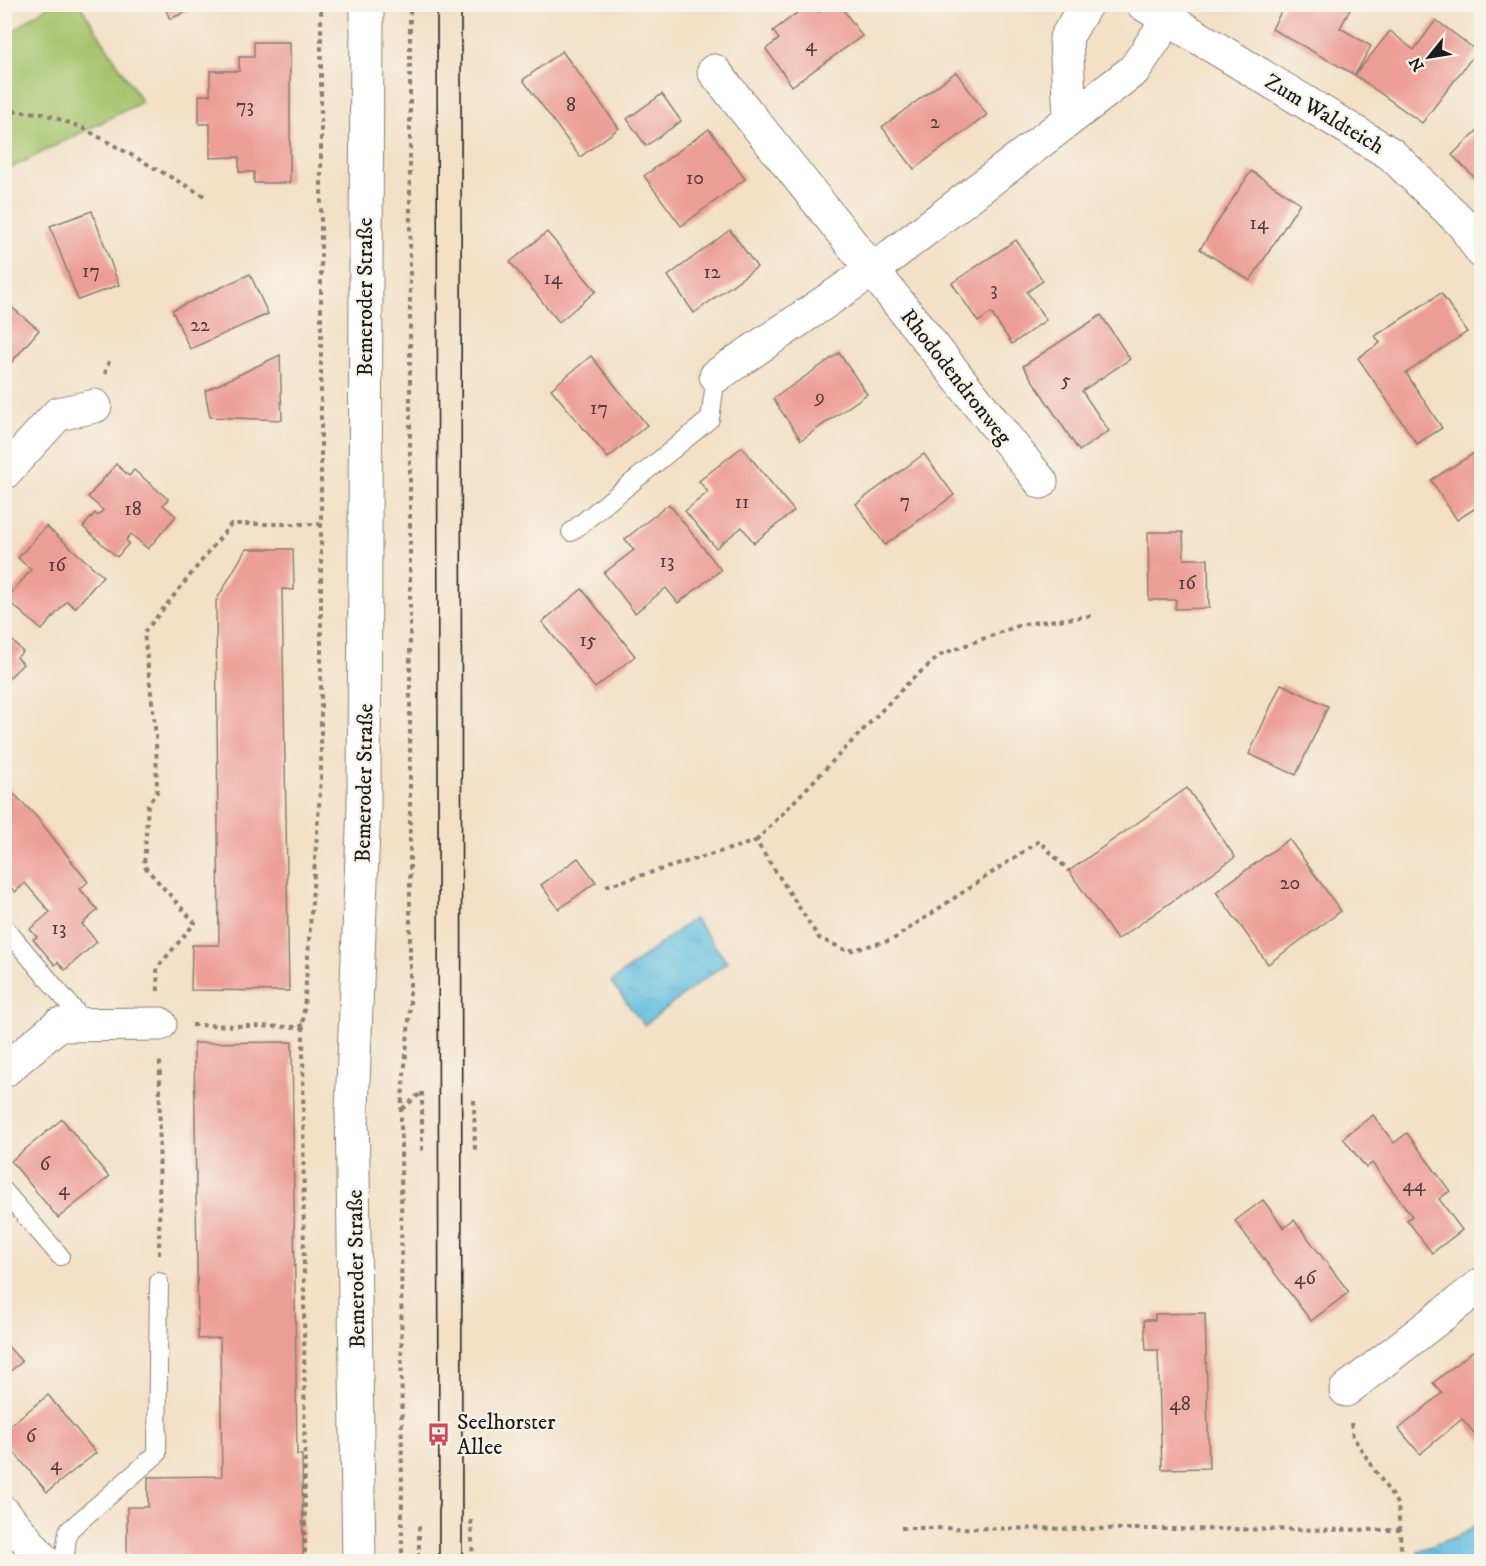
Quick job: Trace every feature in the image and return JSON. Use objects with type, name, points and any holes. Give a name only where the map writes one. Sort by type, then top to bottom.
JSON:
[{"type":"street","name":"Bemeroder Straße","points":[[359,1562],[352,1110],[364,805],[367,4]]},
{"type":"street","points":[[1070,117],[1066,38],[1086,4]]},
{"type":"street","points":[[716,376],[874,269],[1134,70],[1156,11]]},
{"type":"street","name":"Zum Waldteich","points":[[1156,11],[1391,154],[1463,224],[1482,252]]},
{"type":"street","name":"Rhododendronweg","points":[[714,71],[874,269],[1041,482]]},
{"type":"street","points":[[4,473],[58,414],[95,406]]},
{"type":"street","points":[[4,1071],[58,1025],[160,1024]]},
{"type":"street","points":[[1346,1390],[1482,1284]]},
{"type":"street","points":[[4,1513],[45,1562]]},
{"type":"lane","points":[[571,532],[710,419],[716,376]]},
{"type":"lane","points":[[4,927],[87,1025]]},
{"type":"lane","points":[[4,1191],[60,1256]]},
{"type":"lane","points":[[64,1562],[68,1531],[158,1454],[159,1282]]},
{"type":"path","points":[[305,1562],[303,1023],[321,778],[321,4]]},
{"type":"path","points":[[402,1562],[401,1110],[410,1009],[410,4]]},
{"type":"path","points":[[4,111],[42,113],[83,128],[208,198]]},
{"type":"path","points":[[159,1282],[160,1024],[157,968],[195,923],[144,866],[148,804],[158,792],[156,736],[144,633],[231,524],[320,524]]},
{"type":"path","points":[[606,886],[756,841],[911,680],[942,654],[1023,624],[1091,616]]},
{"type":"path","points":[[756,841],[819,938],[848,951],[892,940],[1039,841],[1069,871]]},
{"type":"path","points":[[160,1024],[300,1027],[303,1023]]},
{"type":"path","points":[[401,1110],[422,1092],[422,1154]]},
{"type":"path","points":[[474,1100],[474,1153]]},
{"type":"path","points":[[1346,1390],[1353,1437],[1398,1505],[1402,1530],[1402,1562]]},
{"type":"path","points":[[471,1520],[473,1562]]},
{"type":"path","points":[[419,1526],[419,1562]]},
{"type":"path","points":[[901,1528],[1402,1530]]},
{"type":"green space","points":[[49,5],[80,5],[142,102],[5,171],[5,37]]},
{"type":"water","points":[[694,918],[727,962],[644,1025],[611,982]]},
{"type":"water","points":[[1481,1520],[1481,1561],[1418,1561],[1418,1551],[1465,1533]]},
{"type":"building","points":[[163,4],[203,4],[170,19]]},
{"type":"building","points":[[809,4],[813,4],[819,12],[829,5],[840,5],[862,36],[792,86],[766,49],[779,39],[773,31]]},
{"type":"building","points":[[1285,4],[1353,4],[1340,28],[1371,46],[1355,75],[1272,29]]},
{"type":"building","points":[[1436,20],[1477,51],[1422,123],[1355,75],[1390,31],[1414,50]]},
{"type":"building","points":[[254,42],[290,42],[290,183],[254,183],[254,172],[239,172],[239,157],[210,158],[210,124],[199,124],[199,95],[210,95],[210,71],[239,71],[239,57],[254,57]]},
{"type":"building","points":[[562,51],[619,128],[580,157],[523,80]]},
{"type":"building","points":[[956,72],[987,115],[914,169],[882,127]]},
{"type":"building","points":[[662,94],[681,121],[646,146],[627,119]]},
{"type":"building","points":[[1482,126],[1482,185],[1452,155]]},
{"type":"building","points":[[709,129],[745,179],[681,226],[644,176]]},
{"type":"building","points":[[1251,171],[1300,203],[1250,281],[1200,249]]},
{"type":"building","points":[[92,211],[119,285],[78,300],[50,226]]},
{"type":"building","points":[[730,230],[757,267],[694,313],[668,276]]},
{"type":"building","points":[[547,232],[596,291],[559,322],[510,262]]},
{"type":"building","points":[[1016,240],[1043,281],[1027,292],[1046,320],[1012,344],[991,313],[978,322],[952,283]]},
{"type":"building","points":[[250,274],[268,314],[190,349],[172,310]]},
{"type":"building","points":[[1441,293],[1467,332],[1406,373],[1442,428],[1417,444],[1358,358],[1380,343],[1375,336]]},
{"type":"building","points":[[4,301],[39,330],[11,363],[4,357]]},
{"type":"building","points":[[1101,315],[1130,359],[1082,391],[1109,431],[1079,451],[1023,366]]},
{"type":"building","points":[[839,353],[867,394],[801,440],[773,399]]},
{"type":"building","points":[[280,355],[282,420],[210,417],[205,391]]},
{"type":"building","points":[[591,356],[647,425],[608,458],[551,389]]},
{"type":"building","points":[[742,447],[794,511],[754,543],[742,527],[716,548],[685,511],[708,492],[699,481]]},
{"type":"building","points":[[1482,448],[1482,504],[1457,520],[1431,480]]},
{"type":"building","points":[[924,454],[954,495],[885,545],[856,504]]},
{"type":"building","points":[[116,464],[129,476],[134,470],[168,499],[163,505],[176,516],[148,549],[131,534],[126,540],[129,543],[117,557],[83,527],[95,513],[98,516],[103,510],[88,497]]},
{"type":"building","points":[[669,504],[721,570],[678,603],[666,588],[635,613],[604,573],[634,550],[625,539]]},
{"type":"building","points":[[46,526],[103,576],[75,608],[67,601],[42,630],[6,599],[31,570],[18,558]]},
{"type":"building","points":[[1148,532],[1183,532],[1184,559],[1208,559],[1209,608],[1175,609],[1176,600],[1149,600]]},
{"type":"building","points":[[246,549],[293,549],[294,590],[282,589],[289,991],[191,990],[192,945],[219,945],[216,601]]},
{"type":"building","points":[[582,589],[635,656],[595,688],[542,622]]},
{"type":"building","points":[[4,632],[23,652],[17,657],[23,664],[4,683]]},
{"type":"building","points":[[1281,684],[1328,706],[1296,775],[1249,754]]},
{"type":"building","points":[[4,784],[36,816],[88,882],[80,889],[98,910],[82,924],[97,942],[65,970],[58,962],[55,965],[33,939],[37,937],[30,929],[50,912],[25,883],[15,892],[10,887],[7,889],[4,886]]},
{"type":"building","points":[[1187,788],[1235,857],[1117,940],[1069,871]]},
{"type":"building","points":[[1289,839],[1341,911],[1268,964],[1216,892]]},
{"type":"building","points":[[578,858],[596,882],[559,909],[541,885]]},
{"type":"building","points":[[292,1042],[297,1455],[302,1455],[303,1562],[127,1562],[127,1507],[148,1507],[148,1477],[222,1476],[220,1338],[198,1339],[194,1043]]},
{"type":"building","points":[[1373,1115],[1394,1143],[1407,1133],[1450,1191],[1439,1199],[1462,1230],[1432,1253],[1407,1220],[1412,1216],[1372,1163],[1366,1168],[1343,1138]]},
{"type":"building","points":[[62,1119],[109,1177],[58,1218],[11,1161]]},
{"type":"building","points":[[1263,1200],[1284,1228],[1294,1220],[1349,1292],[1311,1321],[1235,1221]]},
{"type":"building","points":[[1205,1313],[1209,1468],[1162,1469],[1158,1350],[1146,1350],[1144,1320],[1155,1320],[1155,1314]]},
{"type":"building","points":[[4,1342],[22,1362],[4,1376]]},
{"type":"building","points":[[1474,1350],[1482,1359],[1482,1442],[1462,1419],[1420,1454],[1399,1429],[1442,1393],[1433,1383]]},
{"type":"building","points":[[48,1395],[96,1453],[47,1492],[4,1440],[4,1430]]},
{"type":"tram line","points":[[437,4],[439,1562]]},
{"type":"tram line","points":[[461,4],[462,1562]]},
{"type":"place","name":"Seelhorster Allee","points":[[439,1434]]}]
